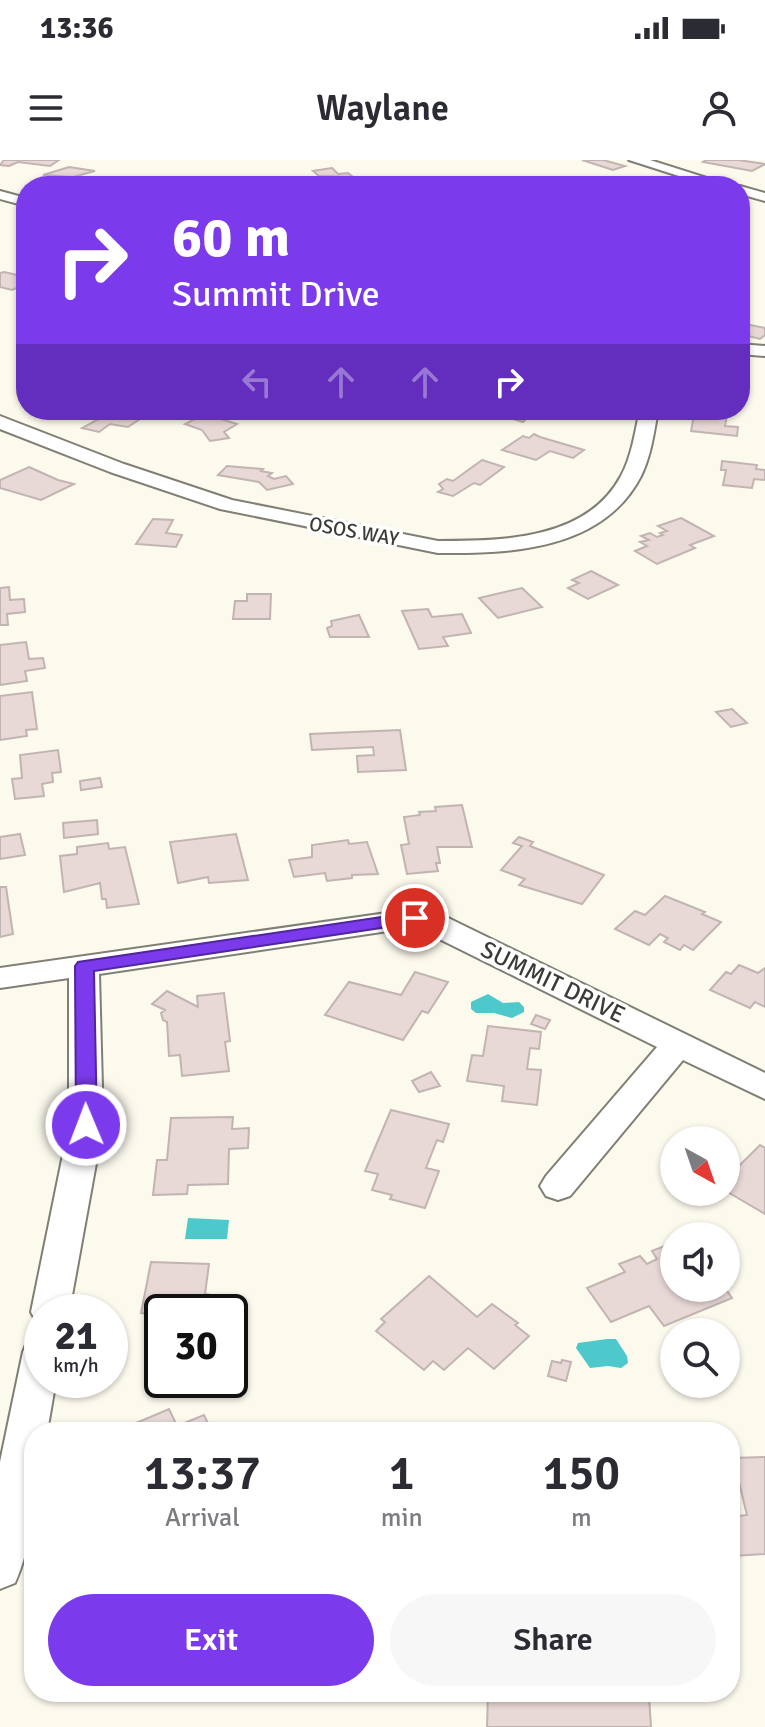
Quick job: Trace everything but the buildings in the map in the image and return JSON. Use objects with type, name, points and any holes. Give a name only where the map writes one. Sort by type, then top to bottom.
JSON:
[{"type":"street","points":[[636,160],[691,176]]},
{"type":"street","name":"OSOS WAY","points":[[0,422],[146,478],[227,505],[438,547],[474,548],[506,546],[554,535],[574,528],[611,502],[631,475],[646,420]]},
{"type":"street","name":"SUMMIT DRIVE","points":[[0,978],[415,918],[430,921],[765,1087]]},
{"type":"street","points":[[53,1294],[86,1125],[84,966]]},
{"type":"street","points":[[558,1186],[678,1044]]},
{"type":"street","points":[[28,1422],[33,1398]]},
{"type":"street","points":[[0,1568],[24,1445]]},
{"type":"water","points":[[488,994],[503,1003],[519,1002],[524,1012],[512,1018],[494,1013],[476,1013],[471,1009],[471,1002]]},
{"type":"water","points":[[188,1218],[229,1220],[227,1239],[185,1239]]},
{"type":"water","points":[[616,1339],[628,1363],[621,1368],[590,1368],[576,1348],[578,1343]]},
{"type":"route","points":[[86,1125],[84,966],[415,918]]}]
